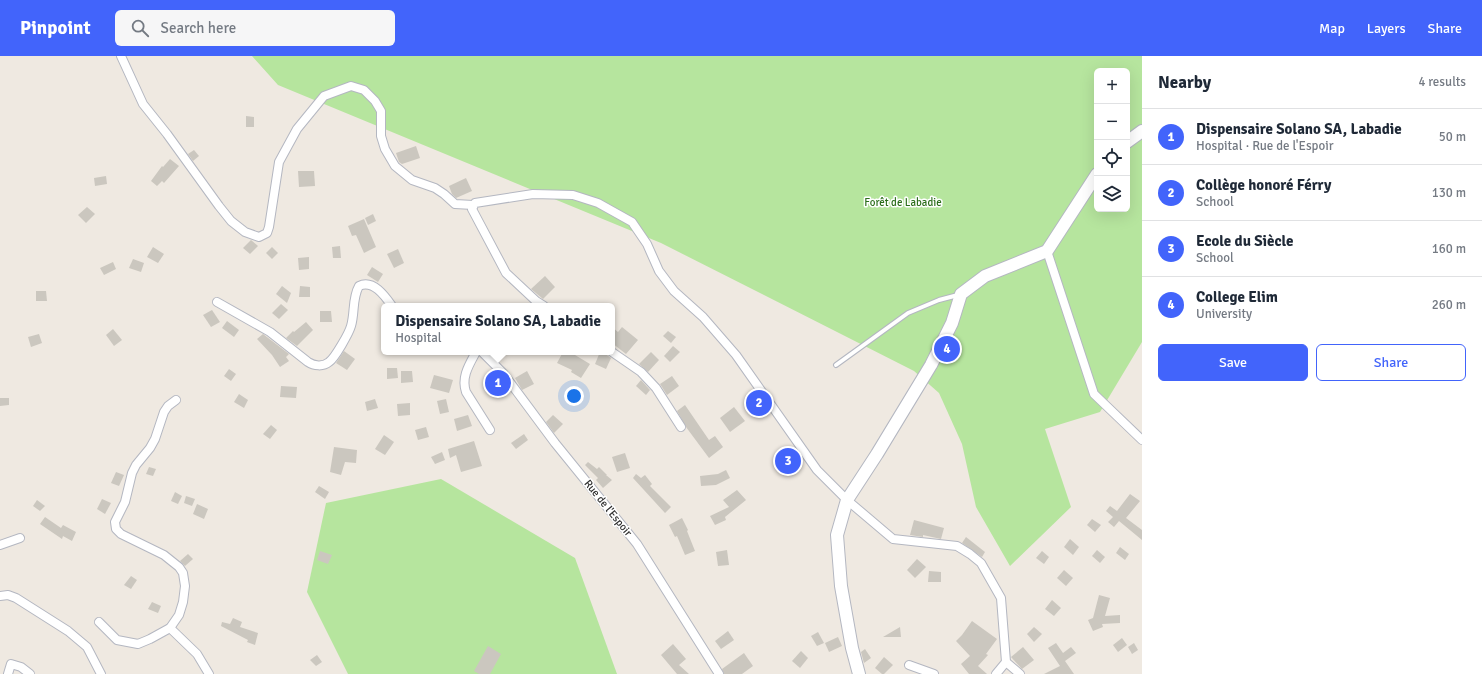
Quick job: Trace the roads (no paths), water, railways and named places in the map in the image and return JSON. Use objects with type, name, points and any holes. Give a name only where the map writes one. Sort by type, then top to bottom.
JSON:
[{"type":"street","points":[[121,56],[143,104],[167,134],[218,206],[231,221],[245,232],[259,237],[267,233],[279,162],[297,129],[324,96],[352,86],[364,90],[375,101],[381,111],[381,136],[385,149],[395,166],[412,180],[435,188],[455,204],[473,205],[477,202],[533,194],[573,195],[598,203],[632,222],[646,244],[659,271],[674,292],[703,317],[736,355],[817,470],[847,500],[894,539],[957,546],[981,563],[1001,598],[1006,662],[996,674]]},
{"type":"street","points":[[1130,140],[1142,131]]},
{"type":"street","points":[[859,674],[852,648],[841,586],[837,535],[847,500],[931,365],[952,323],[961,294],[985,276],[1047,251],[1096,176]]},
{"type":"street","points":[[473,205],[472,209],[506,273],[539,303]]},
{"type":"street","points":[[1047,251],[1094,394],[1142,440]]},
{"type":"street","points":[[217,302],[270,332],[308,362],[319,366],[330,362],[348,335],[359,286],[363,284],[374,286],[390,303]]},
{"type":"street","points":[[615,354],[641,372],[656,388],[681,428]]},
{"type":"street","points":[[474,355],[465,374],[464,387],[490,430]]},
{"type":"street","name":"Rue de l'Espoir","points":[[485,355],[503,373],[555,443],[637,544],[719,674]]},
{"type":"street","points":[[99,622],[117,640],[138,644],[170,628],[179,615],[183,602],[185,586],[183,573],[179,567],[164,555],[121,534],[116,529],[116,522],[125,502],[132,473],[136,465],[150,448],[164,412],[168,406],[176,400]]},
{"type":"street","points":[[0,546],[20,538]]},
{"type":"street","points":[[0,596],[8,595],[16,598],[68,631],[87,647],[101,674]]},
{"type":"street","points":[[170,628],[197,654],[209,674]]},
{"type":"street","points":[[1006,662],[1020,674]]},
{"type":"street","points":[[8,674],[11,664],[20,667],[30,674]]},
{"type":"street","points":[[909,665],[934,674]]},
{"type":"lane","points":[[836,365],[908,313],[939,300],[961,294]]},
{"type":"place","name":"College Elim","points":[[947,349]]},
{"type":"place","name":"Dispensaire Solano SA, Labadie","points":[[498,383]]},
{"type":"place","name":"Collège honoré Férry","points":[[759,403]]},
{"type":"place","name":"Ecole du Siècle","points":[[788,461]]},
{"type":"park label","name":"Forêt de Labadie","points":[[903,202]]}]
